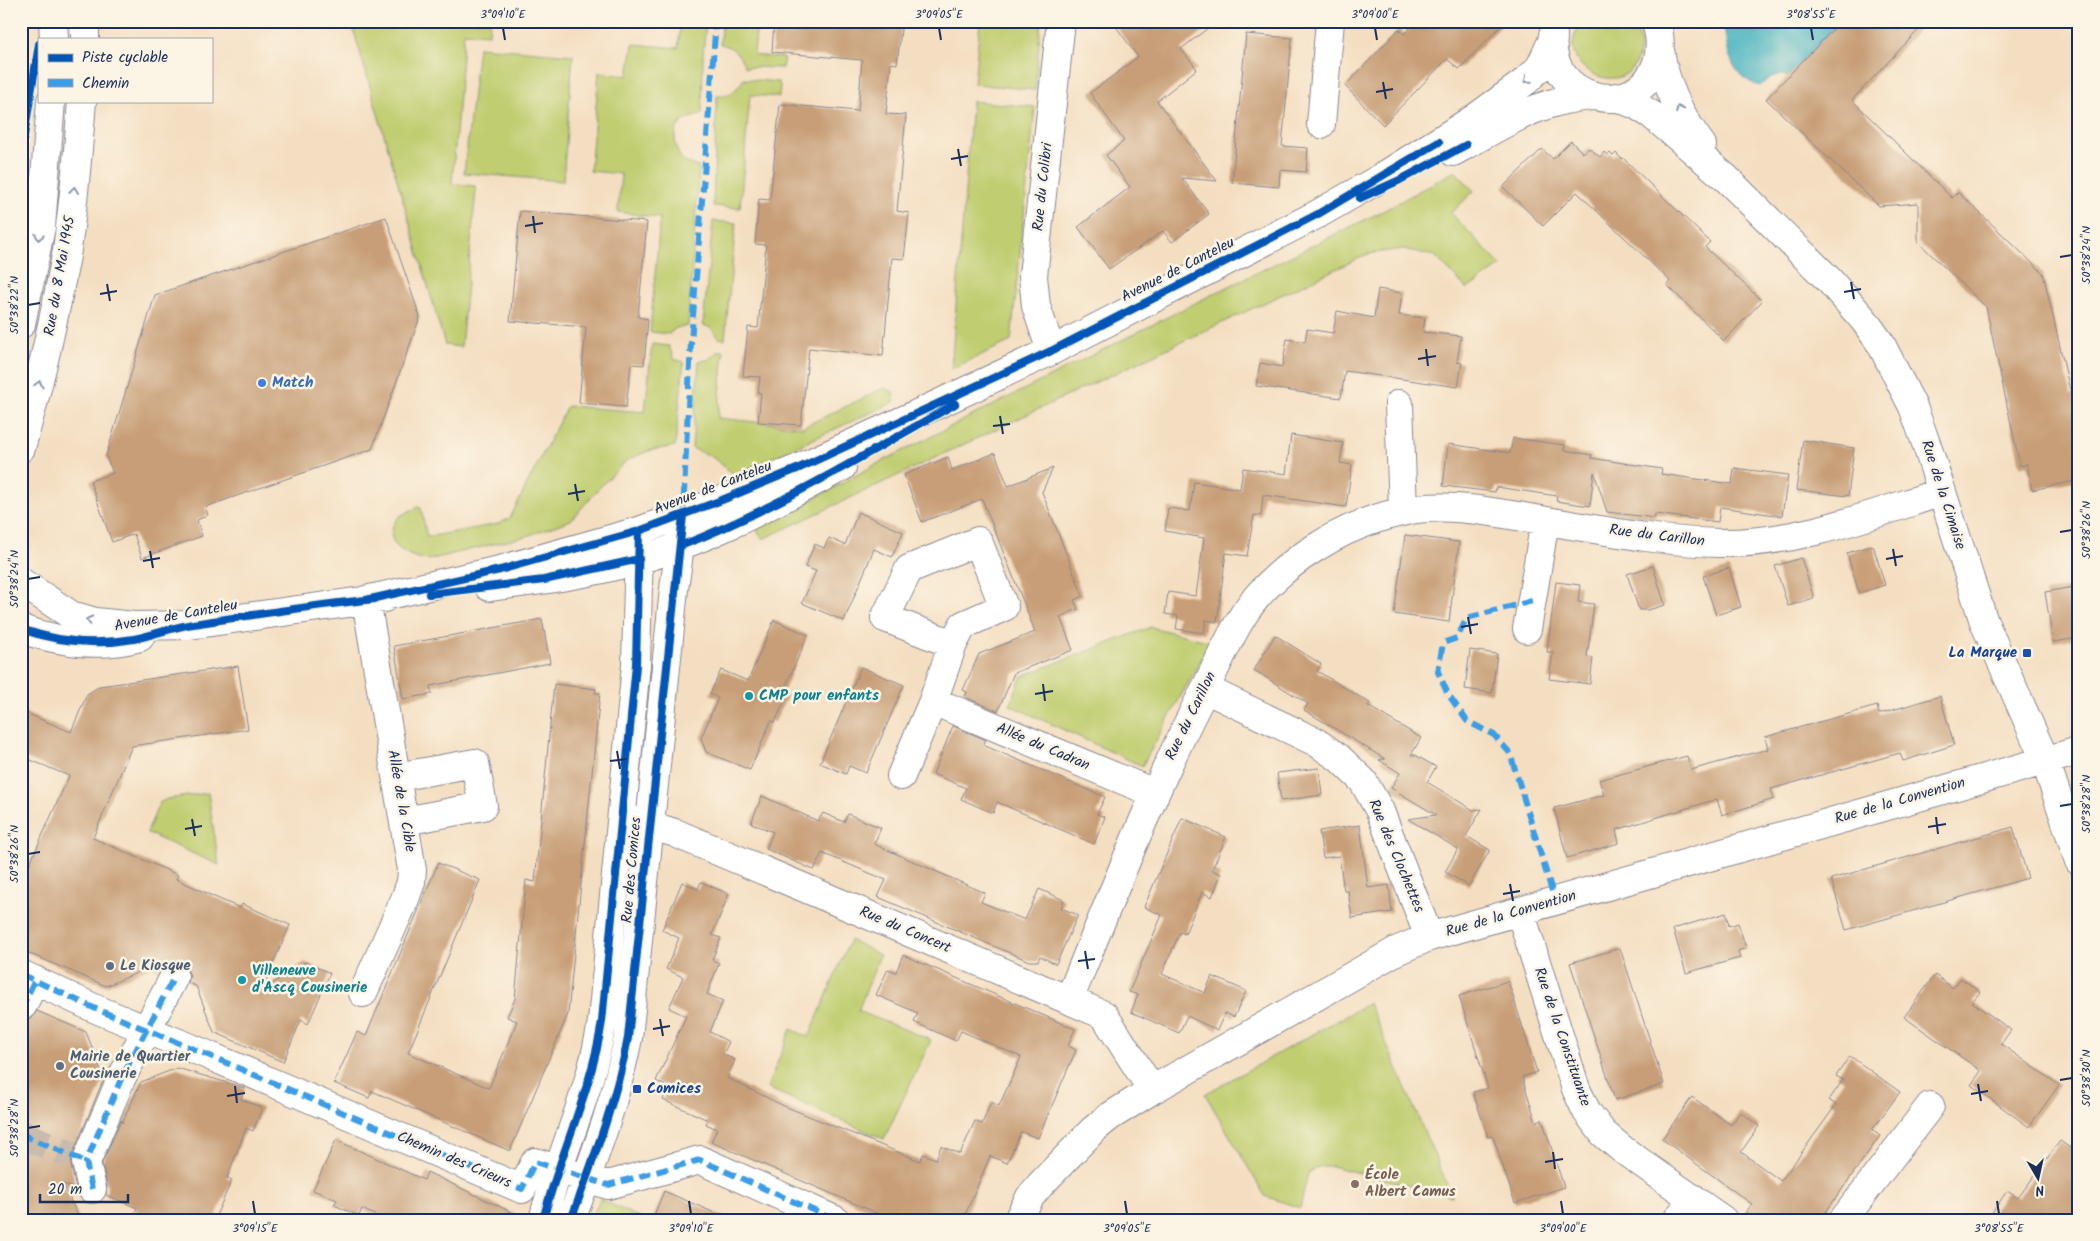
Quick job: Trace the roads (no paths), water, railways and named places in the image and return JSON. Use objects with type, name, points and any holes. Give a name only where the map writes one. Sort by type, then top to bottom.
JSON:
[{"type":"street","points":[[54,21],[54,38]]},
{"type":"street","points":[[85,21],[85,38]]},
{"type":"street","name":"Rue du Colibri","points":[[1051,350],[1036,306],[1033,276],[1061,21]]},
{"type":"street","points":[[1321,124],[1330,21]]},
{"type":"street","points":[[1604,96],[1632,91],[1646,81],[1655,66],[1657,29]]},
{"type":"street","name":"Rue de la Cimaise","points":[[1657,29],[1666,80],[1677,105],[1696,137],[1726,178]]},
{"type":"street","name":"Avenue de Canteleu","points":[[366,600],[500,570],[639,531],[683,515],[842,449],[1051,350],[1318,214],[1425,151],[1526,81],[1540,67],[1555,30]]},
{"type":"street","name":"Rue de la Cimaise","points":[[1555,30],[1554,58],[1562,75],[1576,88],[1636,105],[1652,115],[1726,178],[1829,280],[1864,320],[1881,344],[1913,408],[1984,622],[2045,760],[2079,861]]},
{"type":"street","name":"Avenue de Canteleu","points":[[1318,214],[1400,180],[1537,107],[1570,98],[1604,96]]},
{"type":"street","name":"Rue du 8 Mai 1945","points":[[21,324],[41,227],[51,102]]},
{"type":"street","name":"Rue du 8 Mai 1945","points":[[21,448],[40,378],[66,256],[74,195],[82,102]]},
{"type":"street","name":"Avenue de Canteleu","points":[[21,629],[44,637],[88,643],[134,639],[190,625],[366,600],[544,580],[639,560],[680,546],[735,523],[788,496],[1051,350]]},
{"type":"street","points":[[1399,404],[1403,511]]},
{"type":"street","name":"Rue du Carillon","points":[[1069,1000],[1154,793],[1180,736],[1247,609],[1277,577],[1302,556],[1336,533],[1403,511],[1439,508],[1480,510],[1674,541],[1723,543],[1763,541],[1807,534],[1942,492]]},
{"type":"street","name":"Rue des Comices","points":[[571,1220],[619,1081],[628,1038],[683,515]]},
{"type":"street","points":[[1527,629],[1545,520]]},
{"type":"street","name":"Rue des Comices","points":[[543,1220],[558,1170],[588,1085],[599,1045],[636,665],[639,531]]},
{"type":"street","name":"Avenue de Canteleu","points":[[21,582],[56,606],[84,620],[134,626],[190,625]]},
{"type":"street","name":"Allée de la Cible","points":[[363,993],[411,882],[412,870],[366,600]]},
{"type":"street","points":[[901,776],[933,701],[953,644]]},
{"type":"street","name":"Rue des Clochettes","points":[[1205,688],[1316,742],[1339,758],[1363,781],[1380,811],[1429,937]]},
{"type":"street","name":"Allée du Cadran","points":[[933,701],[1154,793]]},
{"type":"street","name":"Rue de la Convention","points":[[1018,1220],[1022,1210],[1040,1185],[1093,1130],[1109,1117],[1152,1090],[1389,955],[1429,937],[2079,751]]},
{"type":"street","points":[[397,778],[475,763],[483,806],[405,821]]},
{"type":"street","name":"Rue du Concert","points":[[622,817],[676,832],[1104,1015],[1152,1090]]},
{"type":"street","name":"Rue de la Constituante","points":[[1520,911],[1576,1089],[1587,1112],[1603,1133],[1685,1209],[1723,1220]]},
{"type":"street","points":[[23,1005],[28,977],[96,1009],[147,1030]]},
{"type":"street","points":[[92,1189],[79,1159],[174,977]]},
{"type":"street","name":"Chemin des Crieurs","points":[[147,1030],[522,1189],[535,1162],[608,1185],[700,1160],[835,1220]]},
{"type":"street","points":[[1843,1220],[1930,1106]]},
{"type":"water","points":[[1724,21],[1841,21],[1787,77],[1776,75],[1760,86],[1750,82],[1736,69],[1728,51]]},
{"type":"tunnel","points":[[21,1134],[71,1155]]},
{"type":"place","name":"Match","points":[[262,383]]},
{"type":"place","name":"La Marque","points":[[2027,653]]},
{"type":"place","name":"CMP pour enfants","points":[[749,696]]},
{"type":"place","name":"Le Kiosque","points":[[110,966]]},
{"type":"place","name":"Villeneuve d'Ascq Cousinerie","points":[[242,980]]},
{"type":"place","name":"Mairie de Quartier Cousinerie","points":[[60,1066]]},
{"type":"place","name":"Comices","points":[[637,1089]]},
{"type":"place","name":"École Albert Camus","points":[[1355,1184]]}]
